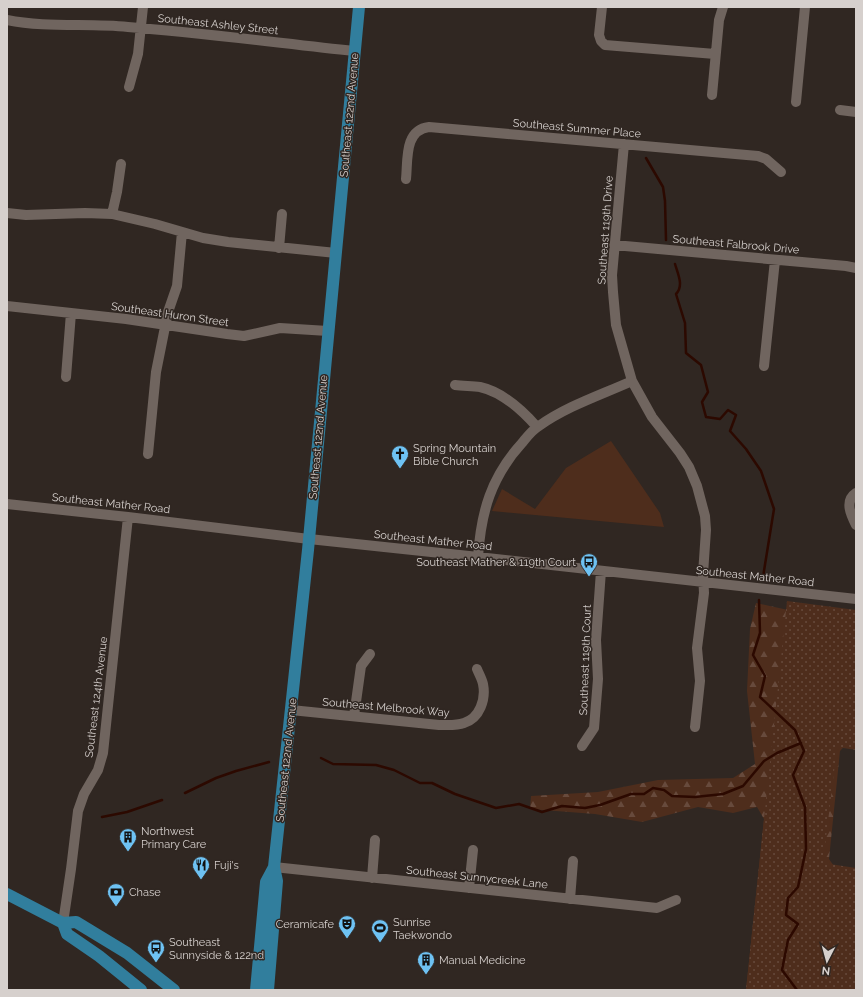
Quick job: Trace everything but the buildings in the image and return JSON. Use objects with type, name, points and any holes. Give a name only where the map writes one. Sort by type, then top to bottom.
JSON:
[{"type":"main road","name":"Southeast 122nd Avenue","points":[[256,990],[266,882],[274,867],[309,539],[359,7]]},
{"type":"main road","name":"Southeast 122nd Avenue","points":[[268,990],[278,881],[274,867]]},
{"type":"main road","points":[[7,894],[63,923],[76,922],[127,953],[174,990]]},
{"type":"main road","points":[[264,916],[269,923],[267,946],[269,952],[272,953]]},
{"type":"main road","points":[[63,923],[67,934],[99,956],[141,990]]},
{"type":"main road","points":[[99,956],[127,953]]},
{"type":"street","points":[[129,87],[138,54],[144,7]]},
{"type":"street","points":[[602,7],[599,35],[601,41],[605,44],[715,54]]},
{"type":"street","points":[[712,95],[719,20],[723,7]]},
{"type":"street","points":[[796,102],[805,7]]},
{"type":"street","name":"Southeast Ashley Street","points":[[7,20],[28,24],[102,25],[141,28],[354,51]]},
{"type":"street","points":[[840,110],[856,112]]},
{"type":"street","name":"Southeast Summer Place","points":[[406,179],[411,138],[416,131],[424,127],[758,156],[766,159],[781,172]]},
{"type":"street","name":"Southeast 119th Drive","points":[[624,144],[612,275],[614,308],[620,342],[632,381],[652,417],[689,467],[697,486],[705,516],[704,593],[697,648],[700,681],[695,727]]},
{"type":"street","points":[[112,214],[121,164]]},
{"type":"street","points":[[7,213],[26,215],[112,214],[134,218],[203,238],[279,248],[336,253]]},
{"type":"street","points":[[279,248],[282,214]]},
{"type":"street","points":[[148,454],[156,372],[170,303],[177,286],[182,232]]},
{"type":"street","name":"Southeast Falbrook Drive","points":[[614,245],[856,268]]},
{"type":"street","points":[[764,366],[775,260]]},
{"type":"street","name":"Southeast Huron Street","points":[[7,306],[126,319],[244,336],[280,328],[328,331]]},
{"type":"street","points":[[66,377],[71,313]]},
{"type":"street","points":[[478,557],[483,517],[487,501],[494,482],[514,452],[537,427],[556,415],[632,381]]},
{"type":"street","points":[[455,385],[480,388],[503,396],[525,414],[537,427]]},
{"type":"street","points":[[856,493],[853,495],[849,504],[856,525]]},
{"type":"street","name":"Southeast Mather Road","points":[[7,507],[128,516],[309,539],[856,599]]},
{"type":"street","name":"Southeast 124th Avenue","points":[[63,923],[78,810],[84,794],[98,770],[103,753],[128,516]]},
{"type":"street","name":"Southeast 119th Court","points":[[582,746],[594,728],[598,679],[596,640],[601,571]]},
{"type":"street","points":[[354,716],[361,666],[370,654]]},
{"type":"street","name":"Southeast Melbrook Way","points":[[291,710],[453,726],[465,723],[475,717],[481,708],[483,694],[482,683],[477,669]]},
{"type":"street","points":[[372,878],[375,840]]},
{"type":"street","points":[[469,888],[473,850]]},
{"type":"street","points":[[570,899],[573,861]]},
{"type":"street","name":"Southeast Sunnycreek Lane","points":[[274,867],[657,908],[676,900]]},
{"type":"green space","points":[[611,441],[660,513],[664,527],[492,511],[502,489],[535,509],[566,468]]},
{"type":"green space","points":[[787,601],[856,610],[856,750],[837,747],[823,863],[856,868],[856,990],[746,990]]},
{"type":"green space","points":[[756,603],[797,612],[854,736],[840,751],[829,859],[844,881],[746,990],[764,819],[757,807],[733,813],[698,807],[642,822],[595,814],[530,809],[531,796],[598,792],[658,780],[733,778],[755,764],[747,691],[750,629]]},
{"type":"waterway","points":[[646,158],[663,187],[665,201],[666,240]]},
{"type":"waterway","points":[[675,264],[680,284],[676,294],[685,323],[686,353],[701,365],[708,392],[702,402],[706,417],[720,419],[728,410],[736,415],[730,431],[746,449],[761,471],[774,509],[763,577]]},
{"type":"waterway","points":[[759,600],[760,633],[753,655],[765,676],[760,697],[795,730],[804,751],[793,775],[805,807],[806,849],[798,887],[788,898],[786,915],[798,924],[788,940],[782,970],[797,990]]},
{"type":"waterway","points":[[321,758],[333,764],[376,765],[394,770],[420,783],[432,783],[455,794],[496,808],[519,804],[542,812],[562,806],[585,808],[600,805],[631,794],[644,794],[653,788],[664,790],[672,796],[695,797],[723,794],[743,786],[764,761],[777,753],[801,743]]},
{"type":"waterway","points":[[185,793],[216,778],[269,762]]},
{"type":"waterway","points":[[102,817],[127,812],[162,800]]},
{"type":"place","name":"Spring Mountain Bible Church","points":[[400,469]]},
{"type":"place","name":"Southeast Mather & 119th Court","points":[[589,577]]},
{"type":"place","name":"Northwest Primary Care","points":[[128,852]]},
{"type":"place","name":"Fuji's","points":[[201,880]]},
{"type":"place","name":"Chase","points":[[116,907]]},
{"type":"place","name":"Ceramicafe","points":[[347,939]]},
{"type":"place","name":"Sunrise Taekwondo","points":[[380,943]]},
{"type":"place","name":"Southeast Sunnyside & 122nd","points":[[156,963]]},
{"type":"place","name":"Manual Medicine","points":[[426,975]]}]
